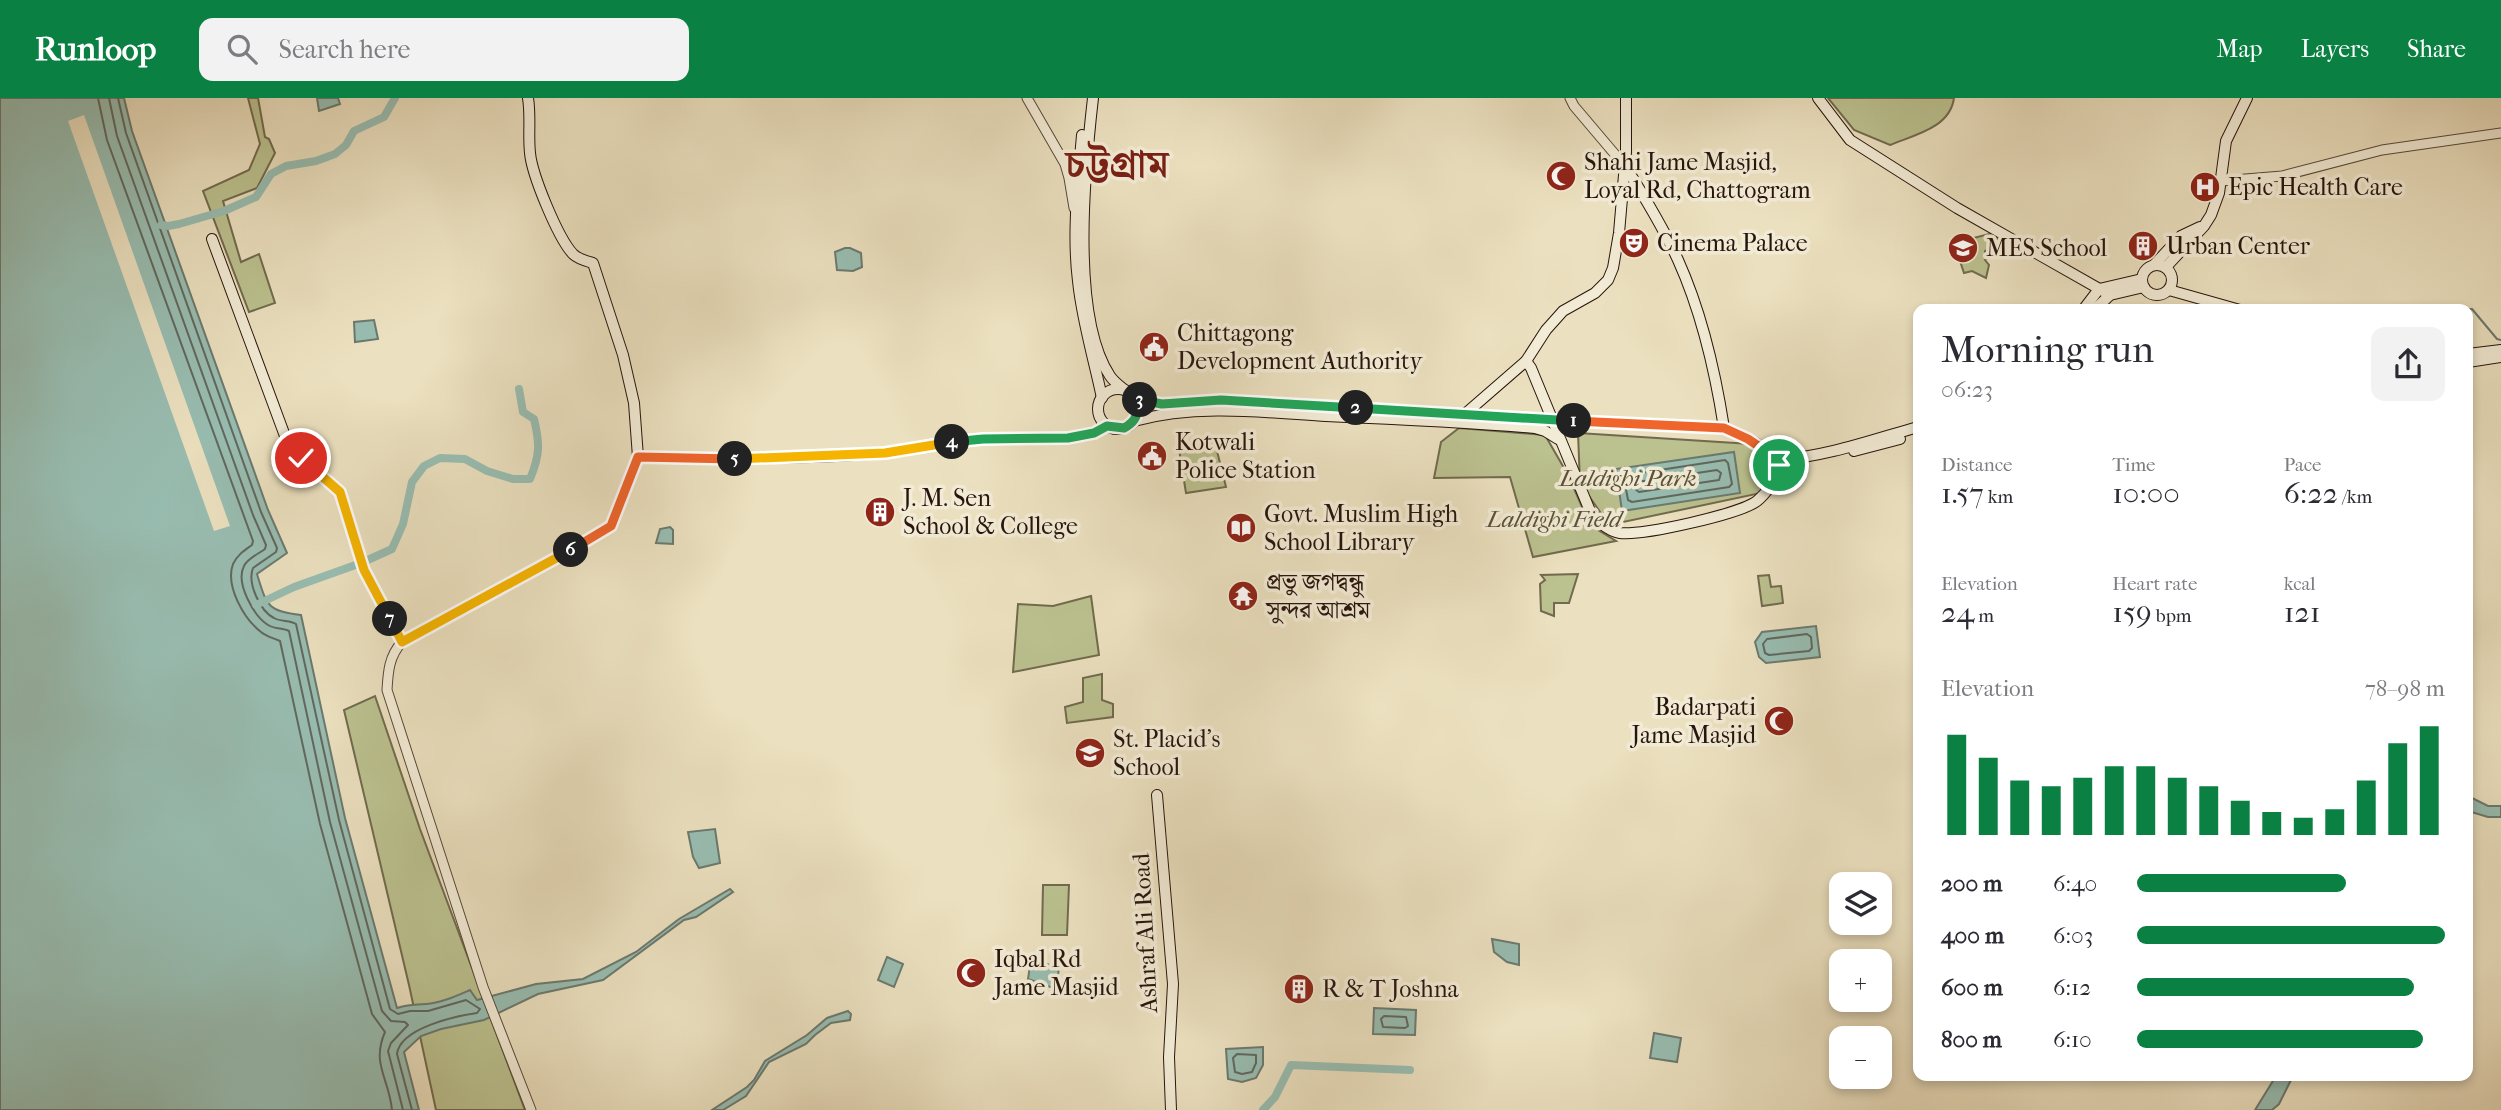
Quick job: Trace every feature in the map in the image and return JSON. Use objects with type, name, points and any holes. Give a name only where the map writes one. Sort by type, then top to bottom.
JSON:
[{"type":"main road","points":[[528,98],[531,117],[530,154],[536,177],[565,243],[575,257],[593,263],[623,355],[634,403],[638,457]]},
{"type":"main road","points":[[1087,98],[1075,218],[1077,279],[1083,318],[1102,398],[1099,416],[1107,426],[1124,428],[1134,421],[1150,417],[1209,411],[1457,421],[1535,428],[1558,439]]},
{"type":"main road","points":[[1093,98],[1083,216],[1085,273],[1091,323],[1108,373],[1135,398],[1154,404],[1221,400],[1724,428],[1748,439],[1778,466]]},
{"type":"main road","points":[[1465,414],[1526,361],[1546,330],[1563,311],[1595,293],[1608,280],[1616,257],[1625,165],[1626,98]]},
{"type":"main road","points":[[1818,98],[1850,140],[1957,208],[2110,295]]},
{"type":"main road","points":[[2166,267],[2204,226],[2216,204],[2225,141],[2247,98]]},
{"type":"main road","points":[[1625,165],[1678,261],[1695,305],[1714,368],[1724,428]]},
{"type":"main road","points":[[2204,226],[2181,236],[2154,265],[2144,271],[2143,283],[2150,293],[2166,292],[2215,304]]},
{"type":"main road","points":[[212,239],[285,436],[301,458],[340,492],[364,570],[402,642]]},
{"type":"main road","points":[[2154,265],[2166,267]]},
{"type":"main road","points":[[2166,267],[2172,280],[2166,292]]},
{"type":"main road","points":[[2088,304],[2099,289],[2143,283]]},
{"type":"main road","points":[[2100,304],[2110,295],[2143,283]]},
{"type":"main road","points":[[2166,292],[2202,304]]},
{"type":"main road","points":[[2473,353],[2501,350]]},
{"type":"main road","points":[[2473,361],[2501,358]]},
{"type":"main road","points":[[1526,361],[1590,512],[1596,520],[1620,533],[1667,529],[1750,505],[1769,488],[1778,466],[1913,428]]},
{"type":"main road","points":[[1102,398],[1115,389],[1126,391]]},
{"type":"main road","points":[[1134,421],[1138,405],[1135,398]]},
{"type":"main road","points":[[1778,466],[1913,434]]},
{"type":"main road","name":"Ashraf Ali Road","points":[[1157,795],[1173,984],[1168,1058],[1171,1110]]},
{"type":"street","points":[[1027,98],[1067,171],[1075,218]]},
{"type":"street","points":[[1570,98],[1625,165]]},
{"type":"street","points":[[2221,181],[2282,176],[2382,150],[2501,132]]},
{"type":"street","points":[[531,1110],[483,987],[387,690],[388,669],[395,650],[402,642],[611,526],[638,457],[712,460],[885,453],[957,441],[1068,438],[1094,433],[1107,426]]},
{"type":"green space","points":[[248,98],[258,98],[265,137],[269,139],[275,153],[257,188],[223,201],[241,262],[259,254],[275,303],[249,312],[203,191],[249,170],[260,144]]},
{"type":"green space","points":[[1828,98],[1954,98],[1946,117],[1930,129],[1890,145],[1854,130]]},
{"type":"green space","points":[[1989,234],[2001,241],[1985,251],[1985,255],[1990,256],[1985,260],[1989,265],[1986,278],[1972,271],[1964,273],[1954,243]]},
{"type":"green space","name":"Laldighi Field","points":[[1459,428],[1545,435],[1568,475],[1590,525],[1616,541],[1533,557],[1510,477],[1434,478],[1441,442]]},
{"type":"green space","name":"Laldighi Park","points":[[1578,433],[1751,444],[1769,468],[1761,493],[1609,525],[1580,483]]},
{"type":"green space","points":[[1215,443],[1226,487],[1186,493],[1179,449]]},
{"type":"green space","points":[[1578,574],[1569,603],[1554,603],[1554,616],[1541,611],[1540,584],[1545,580],[1541,575]]},
{"type":"green space","points":[[1769,575],[1771,587],[1781,586],[1783,603],[1762,606],[1758,576]]},
{"type":"green space","points":[[1091,596],[1099,655],[1013,672],[1018,604],[1053,606]]},
{"type":"green space","points":[[1102,674],[1102,700],[1113,704],[1113,717],[1067,723],[1065,707],[1083,702],[1083,678]]},
{"type":"green space","points":[[375,696],[420,829],[525,1110],[436,1110],[344,710]]},
{"type":"green space","points":[[1043,885],[1069,885],[1067,935],[1042,935]]},
{"type":"water","points":[[0,98],[124,98],[132,131],[268,510],[287,553],[257,574],[270,605],[281,611],[301,615],[345,818],[397,1008],[437,1002],[470,990],[477,1000],[536,984],[583,979],[636,952],[679,919],[730,889],[733,892],[696,917],[684,920],[603,980],[538,994],[484,1020],[421,1036],[404,1052],[419,1110],[0,1110]]},
{"type":"water","points":[[317,98],[338,98],[340,104],[319,111]]},
{"type":"water","points":[[845,248],[861,253],[862,267],[853,271],[837,270],[835,252]]},
{"type":"water","points":[[374,320],[378,339],[355,342],[354,322]]},
{"type":"water","points":[[1734,452],[1740,493],[1622,511],[1616,469]]},
{"type":"water","points":[[670,527],[673,530],[673,544],[656,543],[660,529]]},
{"type":"water","points":[[1816,626],[1820,657],[1766,663],[1759,657],[1755,642],[1762,632]]},
{"type":"water","points":[[2473,798],[2488,806],[2501,806],[2501,817],[2473,812]]},
{"type":"water","points":[[715,829],[720,863],[699,868],[693,857],[688,832]]},
{"type":"water","points":[[1492,939],[1519,944],[1519,965],[1507,962],[1494,952]]},
{"type":"water","points":[[887,957],[903,964],[894,987],[878,980]]},
{"type":"water","points":[[1031,959],[1059,968],[1056,989],[1028,979]]},
{"type":"water","points":[[1374,1008],[1416,1010],[1415,1035],[1373,1034]]},
{"type":"water","points":[[848,1011],[851,1014],[850,1020],[831,1023],[806,1044],[769,1062],[746,1096],[723,1110],[712,1110],[747,1087],[765,1061],[807,1035],[827,1018]]},
{"type":"water","points":[[1654,1033],[1681,1038],[1677,1062],[1650,1058]]},
{"type":"water","points":[[1263,1047],[1263,1065],[1256,1078],[1242,1082],[1228,1079],[1226,1049]]},
{"type":"water","points":[[2273,1081],[2290,1081],[2279,1104],[2272,1110],[2255,1110]]},
{"type":"pier","points":[[84,115],[230,526],[214,531],[68,121]]},
{"type":"waterway","points":[[161,225],[179,224],[224,211],[256,197],[271,174],[286,166],[316,161],[335,154],[346,145],[354,131],[384,117],[395,98]]},
{"type":"waterway","points":[[2473,310],[2497,339],[2501,340]]},
{"type":"waterway","points":[[256,605],[294,587],[392,549],[403,524],[412,482],[424,466],[440,458],[465,459],[487,471],[513,479],[530,479],[536,463],[537,436],[534,419],[523,412],[519,389]]},
{"type":"waterway","points":[[1263,1110],[1275,1097],[1291,1065],[1410,1070]]},
{"type":"place","name":"Shahi Jame Masjid, Loyal Rd, Chattogram","points":[[1561,176]]},
{"type":"place","name":"Epic Health Care","points":[[2205,187]]},
{"type":"place","name":"Cinema Palace","points":[[1634,243]]},
{"type":"place","name":"Urban Center","points":[[2143,246]]},
{"type":"place","name":"MES School","points":[[1963,248]]},
{"type":"place","name":"Chittagong Development Authority","points":[[1154,347]]},
{"type":"place","name":"Kotwali Police Station","points":[[1152,456]]},
{"type":"place","name":"J. M. Sen School & College","points":[[880,512]]},
{"type":"place","name":"Govt. Muslim High School Library","points":[[1241,528]]},
{"type":"place","name":"প্রভু জগদ্বন্ধু সুন্দর আশ্রম","points":[[1243,596]]},
{"type":"place","name":"Badarpati Jame Masjid","points":[[1779,721]]},
{"type":"place","name":"St. Placid's School","points":[[1090,753]]},
{"type":"place","name":"Iqbal Rd Jame Masjid","points":[[971,973]]},
{"type":"place","name":"R & T Joshna","points":[[1299,989]]},
{"type":"district","name":"চট্টগ্রাম","points":[[1117,164]]},
{"type":"route","points":[[301,458],[340,492],[364,570],[402,642],[611,526],[638,457],[712,460],[799,458],[908,451],[957,441],[983,439],[1068,438],[1094,433],[1107,426],[1124,428],[1134,421],[1137,414],[1138,405],[1135,398],[1154,404],[1221,400],[1724,428],[1748,439],[1773,456],[1779,465]]}]
